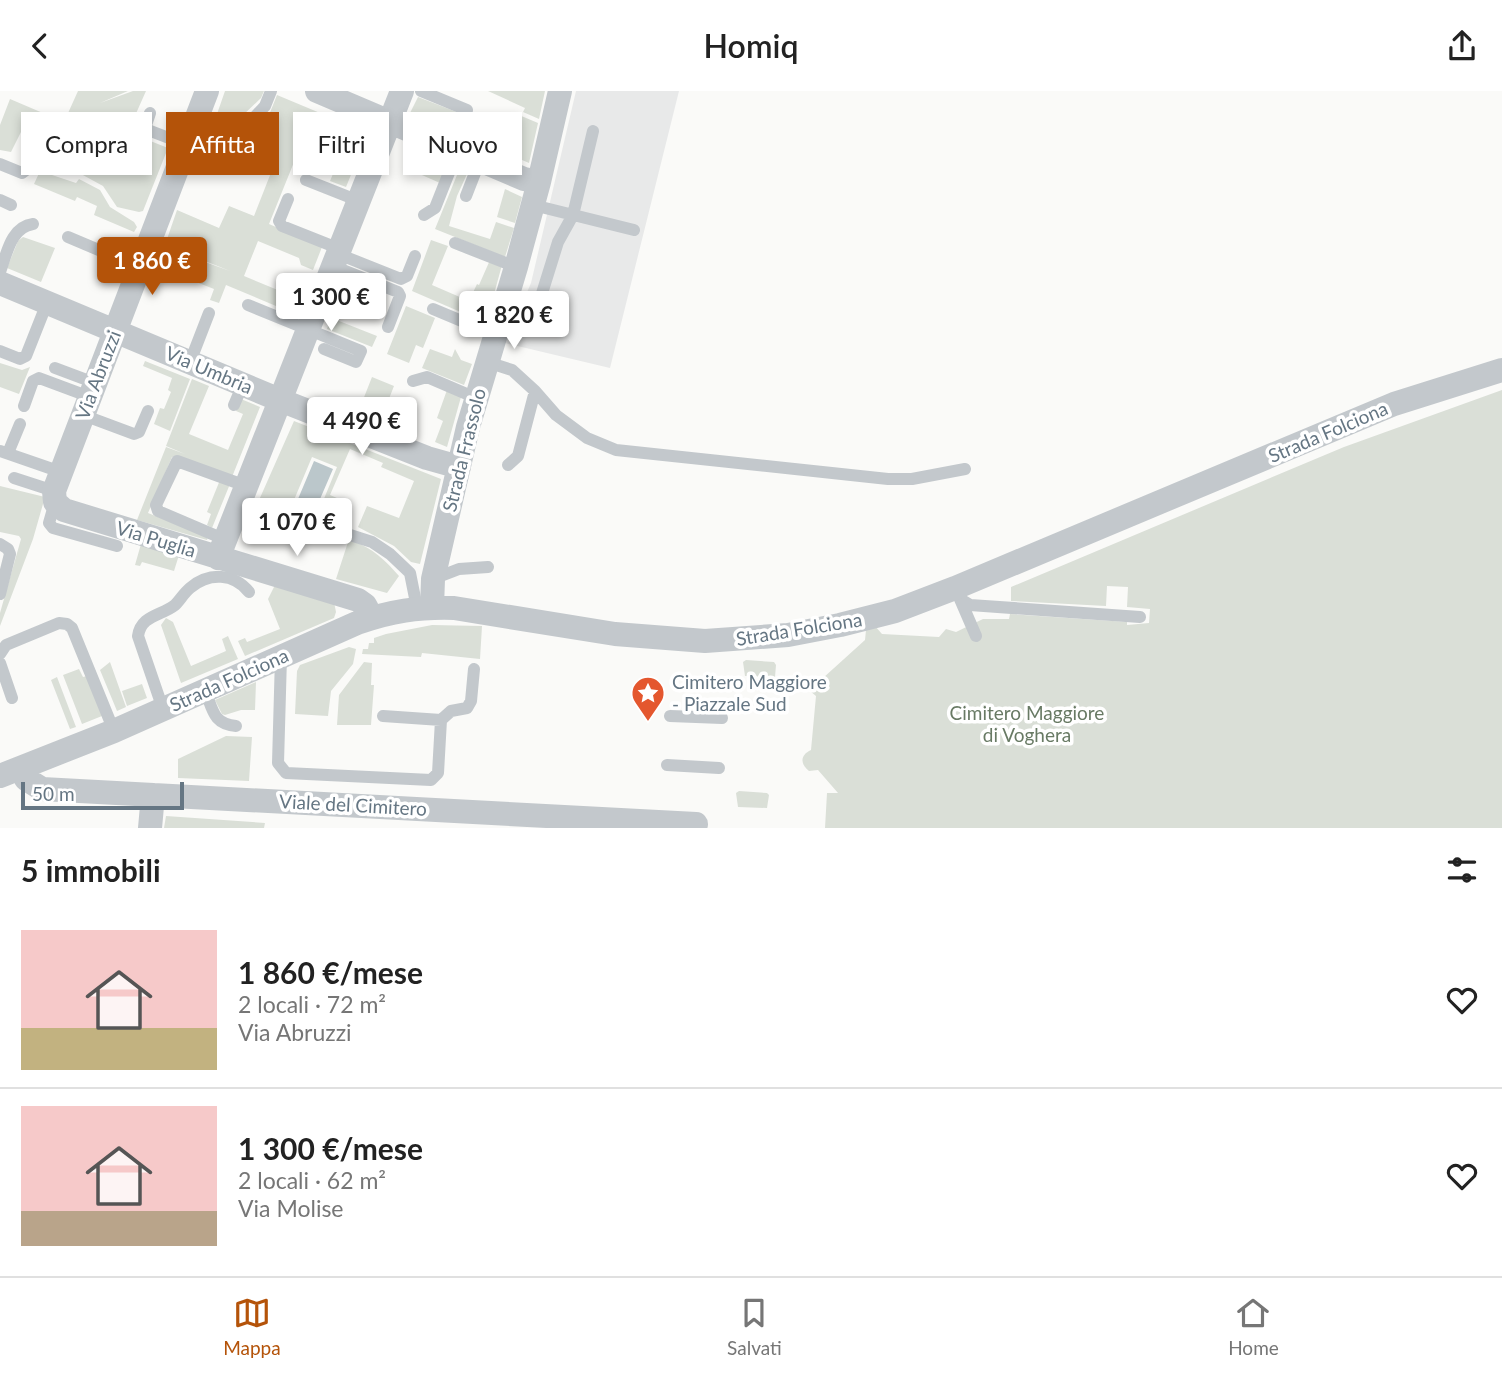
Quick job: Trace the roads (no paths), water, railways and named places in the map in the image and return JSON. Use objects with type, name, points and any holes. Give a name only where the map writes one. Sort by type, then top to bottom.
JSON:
[{"type":"street","name":"Via Abruzzi","points":[[200,112],[208,91]]},
{"type":"street","points":[[317,91],[347,97],[403,127]]},
{"type":"street","points":[[219,558],[402,91]]},
{"type":"street","name":"Strada Frassolo","points":[[424,608],[458,467],[536,194],[560,91]]},
{"type":"street","name":"Via Abruzzi","points":[[56,489],[175,175]]},
{"type":"street","points":[[503,175],[536,194]]},
{"type":"street","name":"Via Umbria","points":[[0,283],[190,362],[238,395],[280,400],[426,458],[458,467]]},
{"type":"street","name":"Strada Folciona","points":[[10,772],[114,731],[372,618],[395,611],[424,608],[474,610],[615,634],[726,641],[789,635],[895,611],[958,594],[1394,404],[1502,370]]},
{"type":"street","name":"Via Puglia","points":[[56,489],[64,510],[358,600],[365,605],[372,618]]},
{"type":"street","name":"Viale del Cimitero","points":[[10,772],[42,789],[510,821],[696,824]]},
{"type":"street","points":[[150,828],[153,795]]},
{"type":"lane","points":[[259,112],[271,91]]},
{"type":"lane","points":[[421,91],[467,110]]},
{"type":"lane","points":[[534,319],[558,242],[573,215],[593,131]]},
{"type":"lane","points":[[0,164],[21,173]]},
{"type":"lane","points":[[424,215],[435,208],[456,175]]},
{"type":"lane","points":[[466,196],[468,175]]},
{"type":"lane","points":[[306,180],[359,201]]},
{"type":"lane","points":[[536,194],[573,215],[634,230]]},
{"type":"lane","points":[[288,199],[279,221],[282,226],[398,292],[400,296],[388,327]]},
{"type":"lane","points":[[0,272],[16,231],[23,225],[33,224]]},
{"type":"lane","points":[[68,237],[142,259],[173,262],[177,271]]},
{"type":"lane","points":[[455,243],[516,267]]},
{"type":"lane","points":[[337,256],[401,279],[407,276],[415,256]]},
{"type":"lane","points":[[292,285],[321,296]]},
{"type":"lane","points":[[0,351],[20,359],[26,356],[47,303]]},
{"type":"lane","points":[[248,305],[361,351],[355,362],[324,349]]},
{"type":"lane","points":[[433,309],[495,335]]},
{"type":"lane","points":[[190,362],[209,313]]},
{"type":"lane","points":[[487,362],[512,370],[536,391],[556,415],[587,438],[616,450],[888,479],[912,479],[965,469]]},
{"type":"lane","points":[[55,368],[134,435],[139,432],[148,411]]},
{"type":"lane","points":[[413,381],[427,377],[477,398]]},
{"type":"lane","points":[[24,406],[33,381],[39,378],[89,398]]},
{"type":"lane","points":[[508,465],[518,456],[536,391]]},
{"type":"lane","points":[[20,424],[4,452],[56,489]]},
{"type":"lane","points":[[246,486],[177,461],[156,506],[158,511],[219,558],[249,592]]},
{"type":"lane","points":[[14,478],[56,489]]},
{"type":"lane","points":[[56,489],[49,523],[53,528],[117,546]]},
{"type":"lane","points":[[306,534],[316,527],[325,527],[372,542],[410,573],[424,608]]},
{"type":"lane","points":[[0,544],[8,549],[10,554],[0,594]]},
{"type":"lane","points":[[163,709],[138,636],[139,629],[149,618],[174,605],[219,558]]},
{"type":"lane","points":[[433,579],[458,569],[488,567]]},
{"type":"lane","points":[[958,594],[970,605],[1140,617]]},
{"type":"lane","points":[[958,594],[976,636]]},
{"type":"lane","points":[[0,654],[6,645],[59,623],[72,628],[114,731]]},
{"type":"lane","points":[[281,657],[278,763],[286,773],[431,780],[438,773],[442,720],[451,711],[467,708],[471,701],[474,669]]},
{"type":"lane","points":[[0,663],[12,698]]},
{"type":"lane","points":[[205,690],[218,720],[224,725],[236,726]]},
{"type":"lane","points":[[383,716],[442,720]]},
{"type":"lane","points":[[670,716],[722,718]]},
{"type":"lane","points":[[667,765],[719,768]]},
{"type":"place","name":"Cimitero Maggiore - Piazzale Sud","points":[[648,723]]},
{"type":"park label","name":"Cimitero Maggiore di Voghera","points":[[1027,724]]}]
